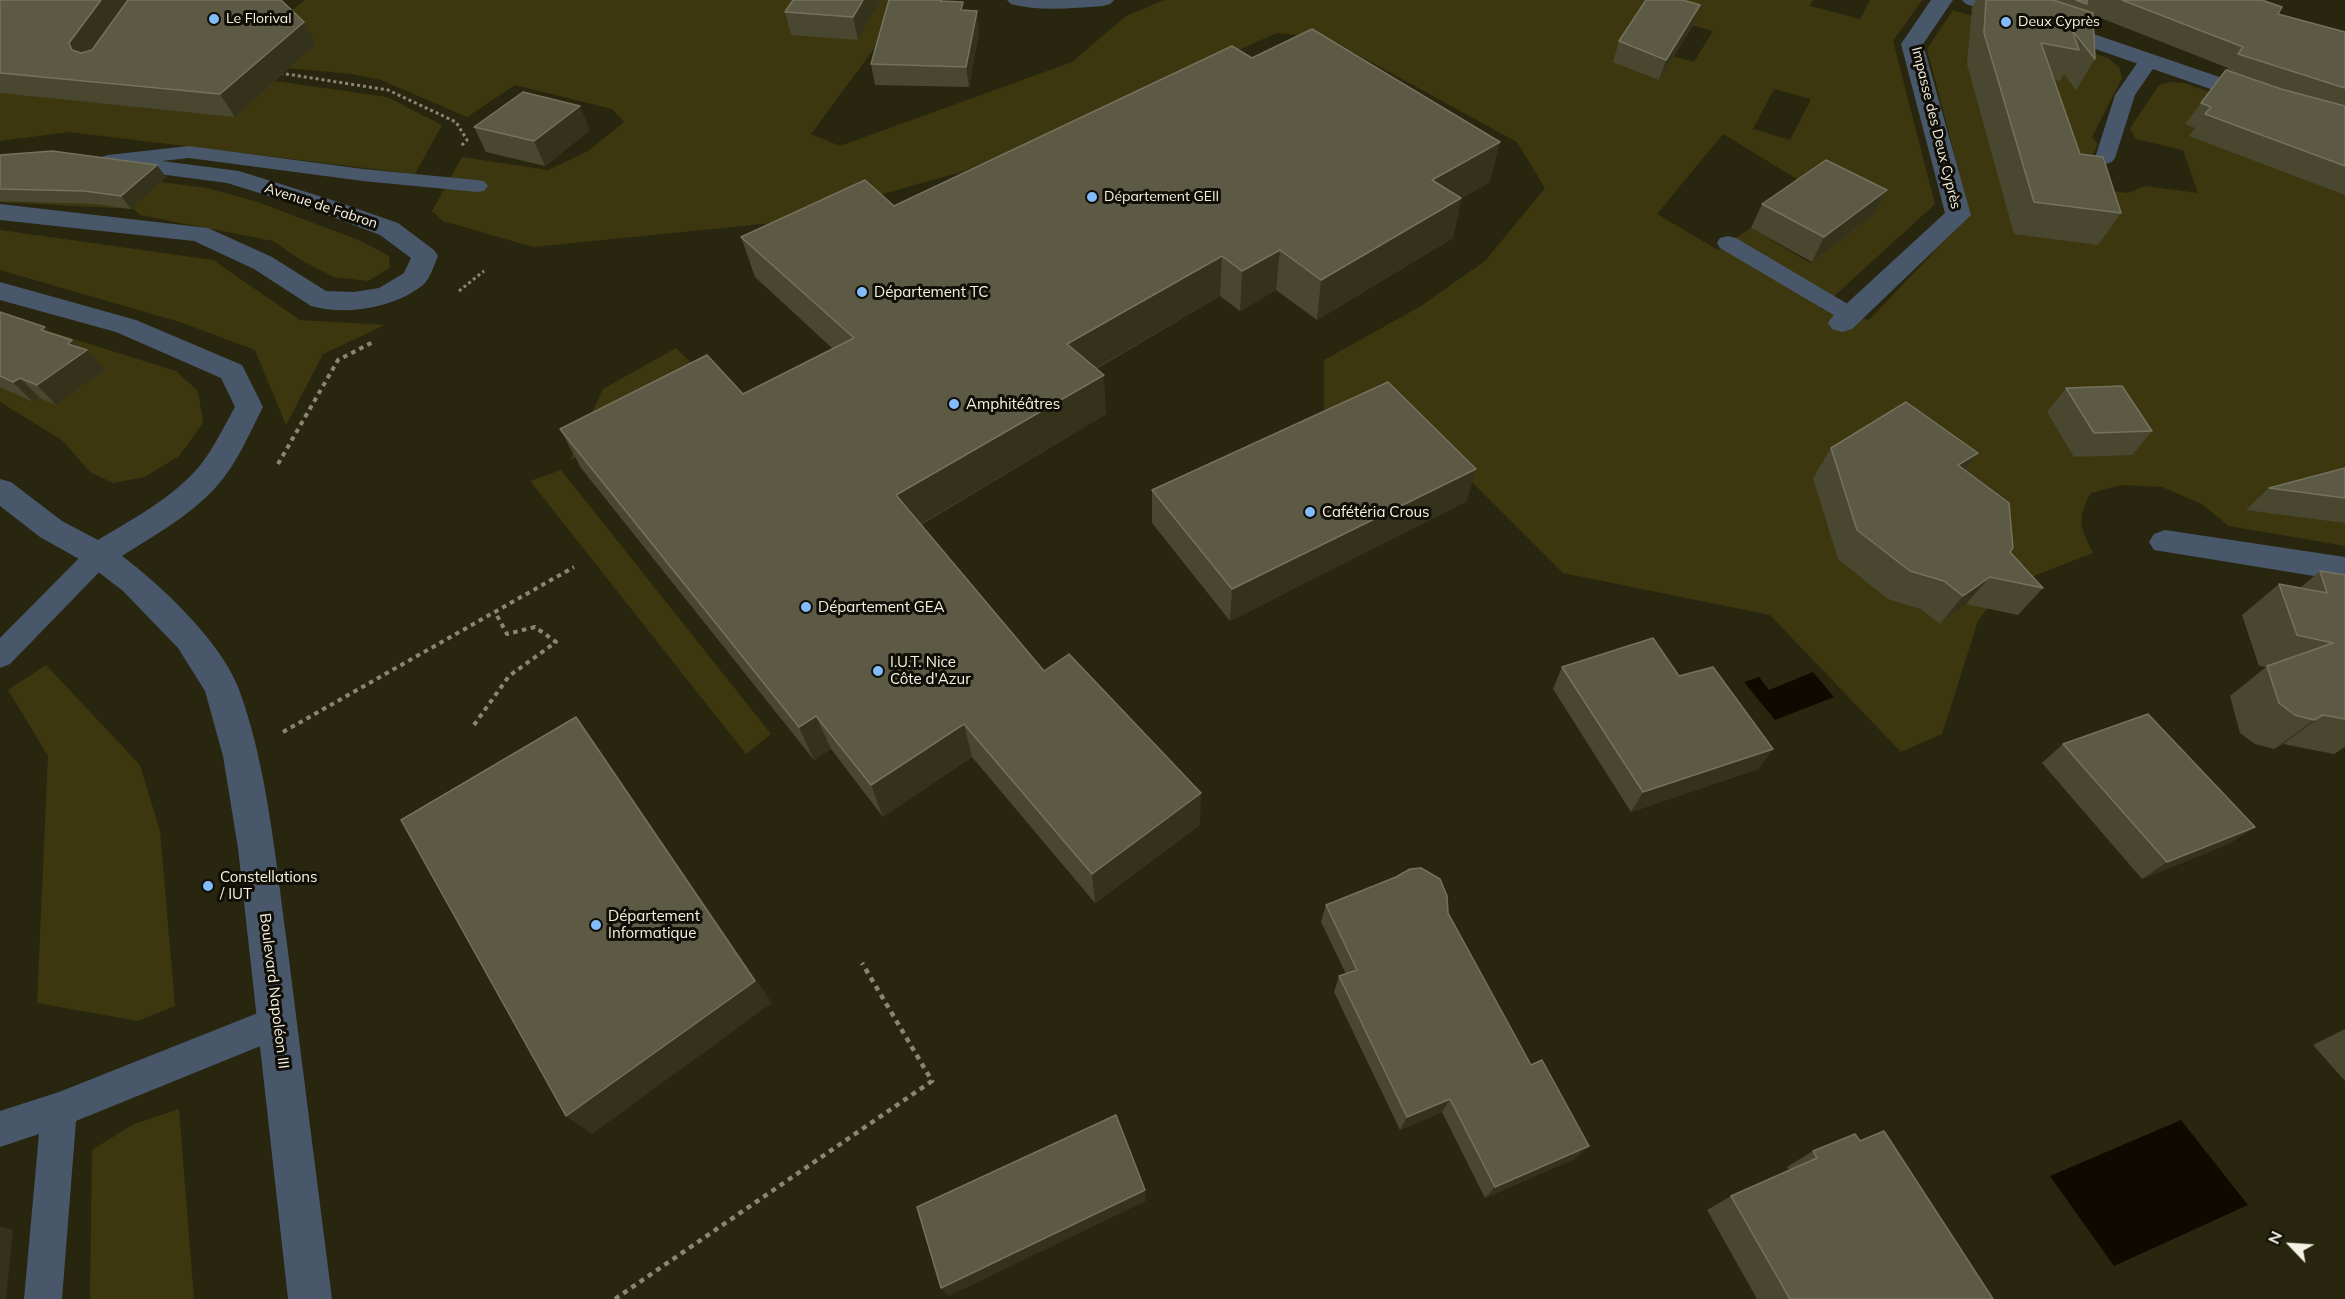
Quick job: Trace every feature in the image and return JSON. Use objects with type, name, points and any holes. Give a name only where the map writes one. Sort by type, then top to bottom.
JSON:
[{"type":"street","points":[[1018,0],[1103,0]]},
{"type":"street","name":"Impasse des Deux Cyprès","points":[[1846,319],[1958,215],[1912,44],[1942,0]]},
{"type":"street","points":[[1973,0],[2273,103],[2345,123]]},
{"type":"street","name":"Avenue de Fabron","points":[[0,212],[199,234],[263,263],[320,300],[354,301],[386,295],[415,278],[425,256],[389,228],[230,176],[96,159]]},
{"type":"street","points":[[0,291],[126,326],[232,372],[249,407],[214,470],[198,488],[99,555],[51,530],[0,490]]},
{"type":"street","points":[[2165,542],[2345,569]]},
{"type":"street","name":"Boulevard Napoléon III","points":[[99,555],[134,582],[190,639],[221,687],[240,756],[256,848],[310,1299]]},
{"type":"lane","points":[[2105,158],[2125,95],[2149,60]]},
{"type":"lane","points":[[96,159],[189,152],[477,186]]},
{"type":"lane","points":[[1728,243],[1846,319]]},
{"type":"lane","points":[[0,656],[99,555]]},
{"type":"lane","points":[[0,1129],[59,1110],[163,1070],[278,1022]]},
{"type":"lane","points":[[43,1299],[59,1110]]},
{"type":"path","points":[[270,72],[323,78],[388,90],[456,122],[467,140],[430,182]]},
{"type":"path","points":[[278,464],[338,360]]},
{"type":"path","points":[[240,756],[574,567]]},
{"type":"path","points":[[474,725],[509,676],[556,642],[536,627],[507,634],[495,612]]},
{"type":"path","points":[[615,1299],[932,1080],[862,963]]},
{"type":"shaded area","points":[[109,0],[261,79],[387,97],[442,125],[415,174],[69,132],[0,141],[0,18]]},
{"type":"shaded area","points":[[304,0],[910,0],[811,134],[840,146],[1072,62],[1126,16],[1164,0],[1813,0],[1810,6],[1860,19],[1870,0],[1922,0],[1893,41],[1935,204],[1820,309],[1869,320],[1970,214],[1927,49],[1953,10],[2108,58],[2119,67],[2122,78],[2092,137],[2098,144],[2084,171],[2001,179],[2128,193],[2145,186],[2198,193],[2183,150],[2136,139],[2130,128],[2159,85],[2170,82],[2184,83],[2345,138],[2345,546],[2229,526],[2202,504],[2162,487],[2122,485],[2091,493],[2083,510],[2082,523],[2093,553],[2003,588],[1978,621],[1942,734],[1901,752],[1770,615],[1563,573],[1395,405],[1324,433],[1324,360],[1421,306],[1485,261],[1545,188],[1517,142],[1327,38],[1277,33],[962,172],[782,222],[533,247],[443,221],[432,211],[462,157],[548,170],[588,151],[624,122],[612,109],[515,85],[467,117],[381,80],[352,74],[234,63]],"holes":[[[1662,17],[1713,31],[1694,62],[1643,48]],[[1774,89],[1811,99],[1790,140],[1753,129]],[[1723,134],[1810,187],[1874,214],[1810,263],[1751,228],[1718,250],[1657,214]]]},
{"type":"shaded area","points":[[0,161],[207,188],[255,201],[361,241],[389,256],[390,268],[368,281],[334,277],[301,260],[273,241],[140,215],[133,209],[0,202]]},
{"type":"shaded area","points":[[0,230],[213,260],[300,320],[385,325],[323,354],[286,425],[255,350],[183,323],[0,270]]},
{"type":"shaded area","points":[[0,316],[176,371],[198,391],[203,423],[179,456],[145,477],[113,483],[90,472],[63,441],[0,402]]},
{"type":"shaded area","points":[[676,348],[715,386],[570,460],[603,389]]},
{"type":"shaded area","points":[[561,470],[771,734],[746,754],[530,481]]},
{"type":"shaded area","points":[[46,665],[140,765],[160,831],[175,1006],[138,1021],[37,1003],[48,756],[8,690]]},
{"type":"shaded area","points":[[1813,672],[1834,697],[1775,720],[1744,682],[1759,677],[1769,690]]},
{"type":"shaded area","points":[[179,1109],[194,1299],[90,1299],[92,1150],[134,1124]]},
{"type":"shaded area","points":[[2181,1120],[2248,1205],[2114,1266],[2050,1176]]},
{"type":"building","points":[[0,0],[101,0],[69,43],[72,50],[81,53],[92,50],[128,0],[281,0],[304,22],[220,94],[0,73]]},
{"type":"building","points":[[793,0],[863,0],[853,17],[785,12]]},
{"type":"building","points":[[889,0],[963,2],[961,10],[977,11],[966,67],[871,64]]},
{"type":"building","points":[[1646,0],[1683,0],[1700,5],[1666,60],[1619,41]]},
{"type":"building","points":[[1986,0],[2053,0],[2093,13],[2095,59],[2072,30],[2079,50],[2041,43],[2080,154],[2103,157],[2121,213],[2034,202],[1984,33]]},
{"type":"building","points":[[2122,0],[2262,0],[2282,7],[2278,14],[2345,32],[2345,88],[2238,54],[2243,47]]},
{"type":"building","points":[[1312,29],[1500,142],[1432,180],[1461,198],[1321,280],[1280,250],[1242,271],[1222,256],[1067,344],[1104,375],[896,495],[1044,671],[1069,654],[1201,793],[1092,874],[964,724],[871,785],[816,716],[799,727],[560,429],[707,355],[743,394],[854,338],[741,237],[865,180],[894,206],[1232,46],[1252,58]]},
{"type":"building","points":[[2226,70],[2281,89],[2345,106],[2345,166],[2205,114],[2211,107],[2201,103]]},
{"type":"building","points":[[523,92],[580,106],[534,141],[474,127]]},
{"type":"building","points":[[52,151],[157,165],[121,196],[84,191],[0,189],[0,155]]},
{"type":"building","points":[[1826,160],[1887,190],[1824,237],[1762,204]]},
{"type":"building","points":[[0,312],[45,327],[41,330],[72,340],[68,344],[87,350],[37,385],[20,378],[13,382],[0,376]]},
{"type":"building","name":"Cafétéria Crous","points":[[1388,382],[1476,469],[1232,589],[1152,490]]},
{"type":"building","points":[[2122,386],[2152,431],[2094,433],[2066,388]]},
{"type":"building","points":[[1906,402],[1978,453],[1958,465],[2009,503],[2013,548],[2010,552],[2043,588],[1990,577],[1963,596],[1944,581],[1910,571],[1857,530],[1831,448]]},
{"type":"building","points":[[2345,468],[2345,498],[2269,488]]},
{"type":"building","points":[[2320,571],[2345,575],[2345,719],[2323,715],[2314,720],[2295,715],[2279,703],[2267,666],[2333,643],[2297,635],[2279,584],[2327,593]]},
{"type":"building","points":[[1653,638],[1679,676],[1713,667],[1773,749],[1643,792],[1562,667]]},
{"type":"building","points":[[2148,714],[2255,827],[2167,862],[2063,744]]},
{"type":"building","name":"Département Informatique","points":[[576,717],[755,981],[566,1116],[401,820]]},
{"type":"building","points":[[1421,868],[1440,879],[1447,896],[1448,913],[1531,1065],[1542,1060],[1589,1146],[1495,1187],[1450,1099],[1407,1117],[1339,976],[1357,970],[1326,905],[1396,877],[1410,869]]},
{"type":"building","points":[[1116,1115],[1145,1190],[941,1288],[917,1207]]},
{"type":"building","points":[[1884,1131],[1993,1299],[1790,1299],[1731,1196],[1817,1158],[1813,1151],[1855,1134],[1860,1141]]},
{"type":"place","name":"Le Florival","points":[[214,19]]},
{"type":"place","name":"Deux Cyprès","points":[[2006,22]]},
{"type":"place","name":"Département GEII","points":[[1092,197]]},
{"type":"place","name":"Département TC","points":[[862,292]]},
{"type":"place","name":"Amphitéâtres","points":[[954,404]]},
{"type":"place","name":"Cafétéria Crous","points":[[1310,512]]},
{"type":"place","name":"Département GEA","points":[[806,607]]},
{"type":"place","name":"I.U.T. Nice Côte d'Azur","points":[[878,671]]},
{"type":"place","name":"Constellations / IUT","points":[[208,886]]},
{"type":"place","name":"Département Informatique","points":[[596,925]]}]
